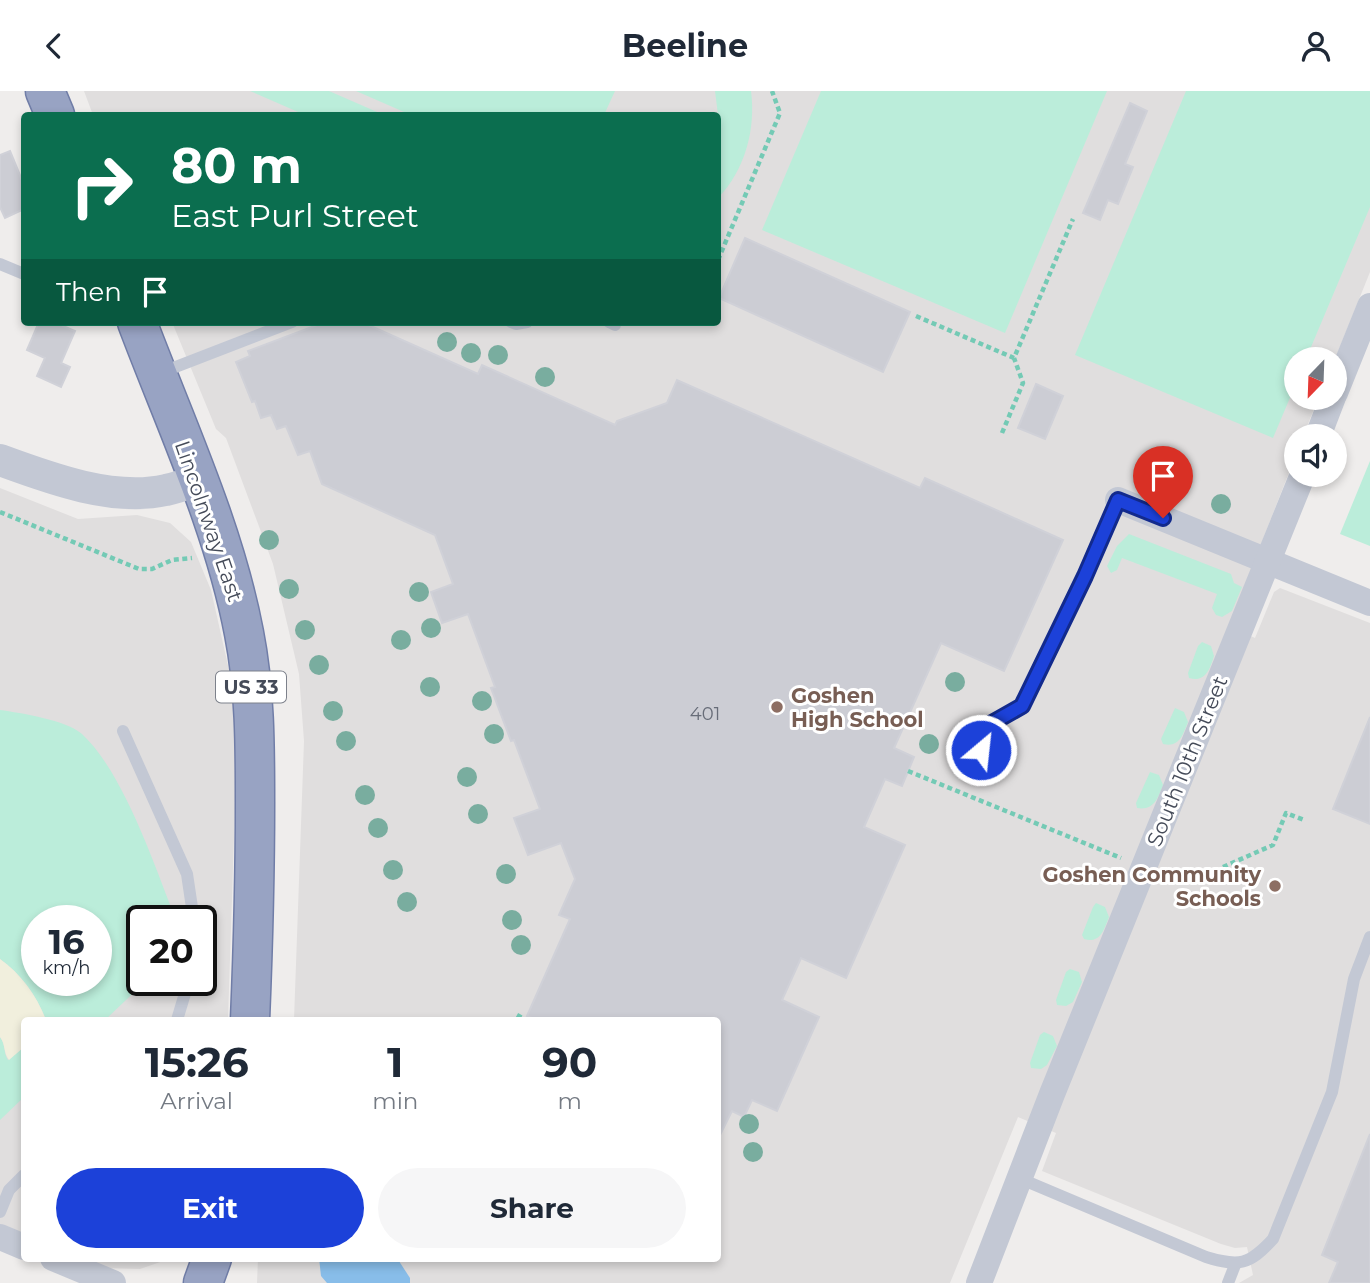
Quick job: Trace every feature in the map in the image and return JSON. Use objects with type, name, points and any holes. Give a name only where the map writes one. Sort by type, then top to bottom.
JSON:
[{"type":"highway","points":[[45,91],[54,112]]},
{"type":"highway","name":"Lincolnway East","points":[[139,326],[232,579],[244,633],[255,754],[255,901],[250,1017]]},
{"type":"highway","points":[[203,1283],[211,1262]]},
{"type":"street","points":[[1348,363],[1368,317]]},
{"type":"street","points":[[0,460],[50,478],[124,492],[164,491],[197,480]]},
{"type":"street","name":"South 10th Street","points":[[979,1283],[1052,1094],[1298,487]]},
{"type":"street","points":[[1118,500],[1370,603]]},
{"type":"street","points":[[0,1237],[21,1246]]},
{"type":"street","points":[[63,1262],[113,1283]]},
{"type":"lane","points":[[0,264],[21,273]]},
{"type":"lane","points":[[157,375],[282,326]]},
{"type":"lane","points":[[988,768],[981,750],[992,723],[1022,706],[1085,576],[1118,500]]},
{"type":"lane","points":[[123,731],[187,874],[192,905]]},
{"type":"lane","points":[[1021,1179],[1206,1257],[1235,1265],[1259,1255],[1273,1239],[1332,1092],[1354,979],[1370,937]]},
{"type":"lane","points":[[178,1017],[184,996]]},
{"type":"lane","points":[[0,1212],[9,1190],[21,1178]]},
{"type":"lane","points":[[1228,1283],[1235,1265]]},
{"type":"path","points":[[721,253],[780,113],[772,91]]},
{"type":"path","points":[[1003,432],[1023,383],[1014,358],[1073,219]]},
{"type":"path","points":[[916,316],[1014,358]]},
{"type":"path","points":[[0,512],[139,569],[152,569],[172,560],[192,558]]},
{"type":"path","points":[[908,771],[1144,867]]},
{"type":"path","points":[[1223,867],[1273,845],[1286,813],[1304,820]]},
{"type":"path","points":[[517,1015],[521,1017]]},
{"type":"shaded area","name":"Goshen High School","points":[[84,91],[1370,91],[1370,272],[1340,347],[1284,347],[1284,410],[1314,410],[1308,424],[1284,424],[1284,485],[1229,626],[1255,638],[1274,592],[1280,588],[1370,623],[1370,1283],[1239,1283],[1253,1275],[1247,1247],[1235,1248],[1221,1244],[1042,1171],[1056,1133],[1018,1117],[950,1283],[257,1283],[258,1262],[721,1262],[721,1017],[294,1017],[304,741],[299,674],[273,564],[226,438],[216,429],[174,326],[721,326],[721,112],[92,112]]},
{"type":"shaded area","points":[[0,488],[78,519],[137,515],[170,523],[191,542],[211,590],[229,670],[237,746],[228,1017],[21,1017],[21,1238],[0,1229]]},
{"type":"shaded area","points":[[85,1262],[160,1262],[140,1269],[101,1268]]},
{"type":"green space","points":[[250,91],[329,91],[377,112],[298,112]]},
{"type":"green space","points":[[356,91],[615,91],[605,112],[404,112]]},
{"type":"green space","points":[[715,91],[751,91],[752,120],[742,162],[721,194],[721,112],[718,112]]},
{"type":"green space","points":[[821,91],[1107,91],[1005,333],[762,230]]},
{"type":"green space","points":[[1186,91],[1370,91],[1370,207],[1311,347],[1284,347],[1285,410],[1273,438],[1075,355]]},
{"type":"green space","points":[[1370,461],[1370,546],[1340,534]]},
{"type":"green space","points":[[1129,534],[1231,574],[1234,583],[1242,587],[1232,611],[1222,617],[1216,615],[1212,608],[1217,594],[1122,558],[1117,570],[1111,573],[1107,566],[1117,546]]},
{"type":"green space","points":[[1202,642],[1211,646],[1214,656],[1209,670],[1199,679],[1189,678],[1188,673]]},
{"type":"green space","points":[[1175,708],[1184,712],[1188,722],[1177,742],[1163,744],[1161,739]]},
{"type":"green space","points":[[0,710],[43,718],[75,729],[97,751],[125,796],[170,905],[126,905],[126,996],[130,996],[108,1017],[45,1017],[34,996],[112,996],[112,905],[21,905],[21,978],[0,959]]},
{"type":"green space","points":[[1150,772],[1159,775],[1163,785],[1151,805],[1137,808],[1136,803]]},
{"type":"green space","points":[[1096,903],[1105,907],[1109,917],[1098,938],[1084,939],[1082,935]]},
{"type":"green space","points":[[1070,969],[1079,972],[1082,982],[1073,1002],[1066,1006],[1057,1005],[1056,1000],[1066,972]]},
{"type":"green space","points":[[1044,1032],[1053,1036],[1057,1046],[1047,1065],[1041,1069],[1031,1068],[1030,1063],[1040,1035]]},
{"type":"green space","points":[[0,1037],[8,1060],[21,1049],[21,1100],[0,1120]]},
{"type":"sand","points":[[0,959],[21,978],[21,996],[34,996],[45,1017],[21,1017],[21,1050],[9,1060],[0,1037]]},
{"type":"water","points":[[319,1262],[400,1262],[410,1278],[410,1283],[327,1283],[321,1276]]},
{"type":"building","points":[[1130,103],[1147,111],[1125,164],[1133,167],[1118,204],[1108,200],[1100,220],[1083,213]]},
{"type":"building","points":[[10,151],[21,178],[21,210],[5,218],[0,207],[0,155]]},
{"type":"building","points":[[745,238],[910,312],[883,372],[721,299]]},
{"type":"building","points":[[37,326],[63,326],[75,331],[61,363],[70,367],[61,387],[37,376],[45,358],[27,350]]},
{"type":"building","points":[[314,326],[371,326],[478,374],[482,365],[615,425],[617,421],[667,403],[677,380],[920,488],[925,478],[1063,540],[1004,671],[941,643],[894,748],[914,757],[902,786],[885,779],[864,827],[905,845],[846,978],[801,958],[782,1000],[819,1017],[777,1111],[752,1100],[744,1117],[732,1111],[721,1133],[721,1017],[527,1016],[570,919],[559,915],[575,879],[561,843],[528,855],[514,818],[540,809],[491,688],[495,687],[468,614],[442,623],[431,592],[453,584],[435,535],[322,484],[310,451],[298,455],[286,426],[277,429],[271,415],[261,418],[255,401],[252,402],[236,362],[250,356],[248,351]]},
{"type":"building","points":[[1036,384],[1063,396],[1045,439],[1018,428]]},
{"type":"building","points":[[1370,717],[1370,824],[1333,809]]},
{"type":"building","points":[[1370,1134],[1370,1283],[1329,1283],[1338,1262],[1322,1255]]},
{"type":"place","name":"Goshen High School","points":[[777,707]]},
{"type":"place","name":"Goshen Community Schools","points":[[1275,886]]},
{"type":"route","points":[[981,750],[992,723],[1022,706],[1085,576],[1118,500],[1163,518]]}]
